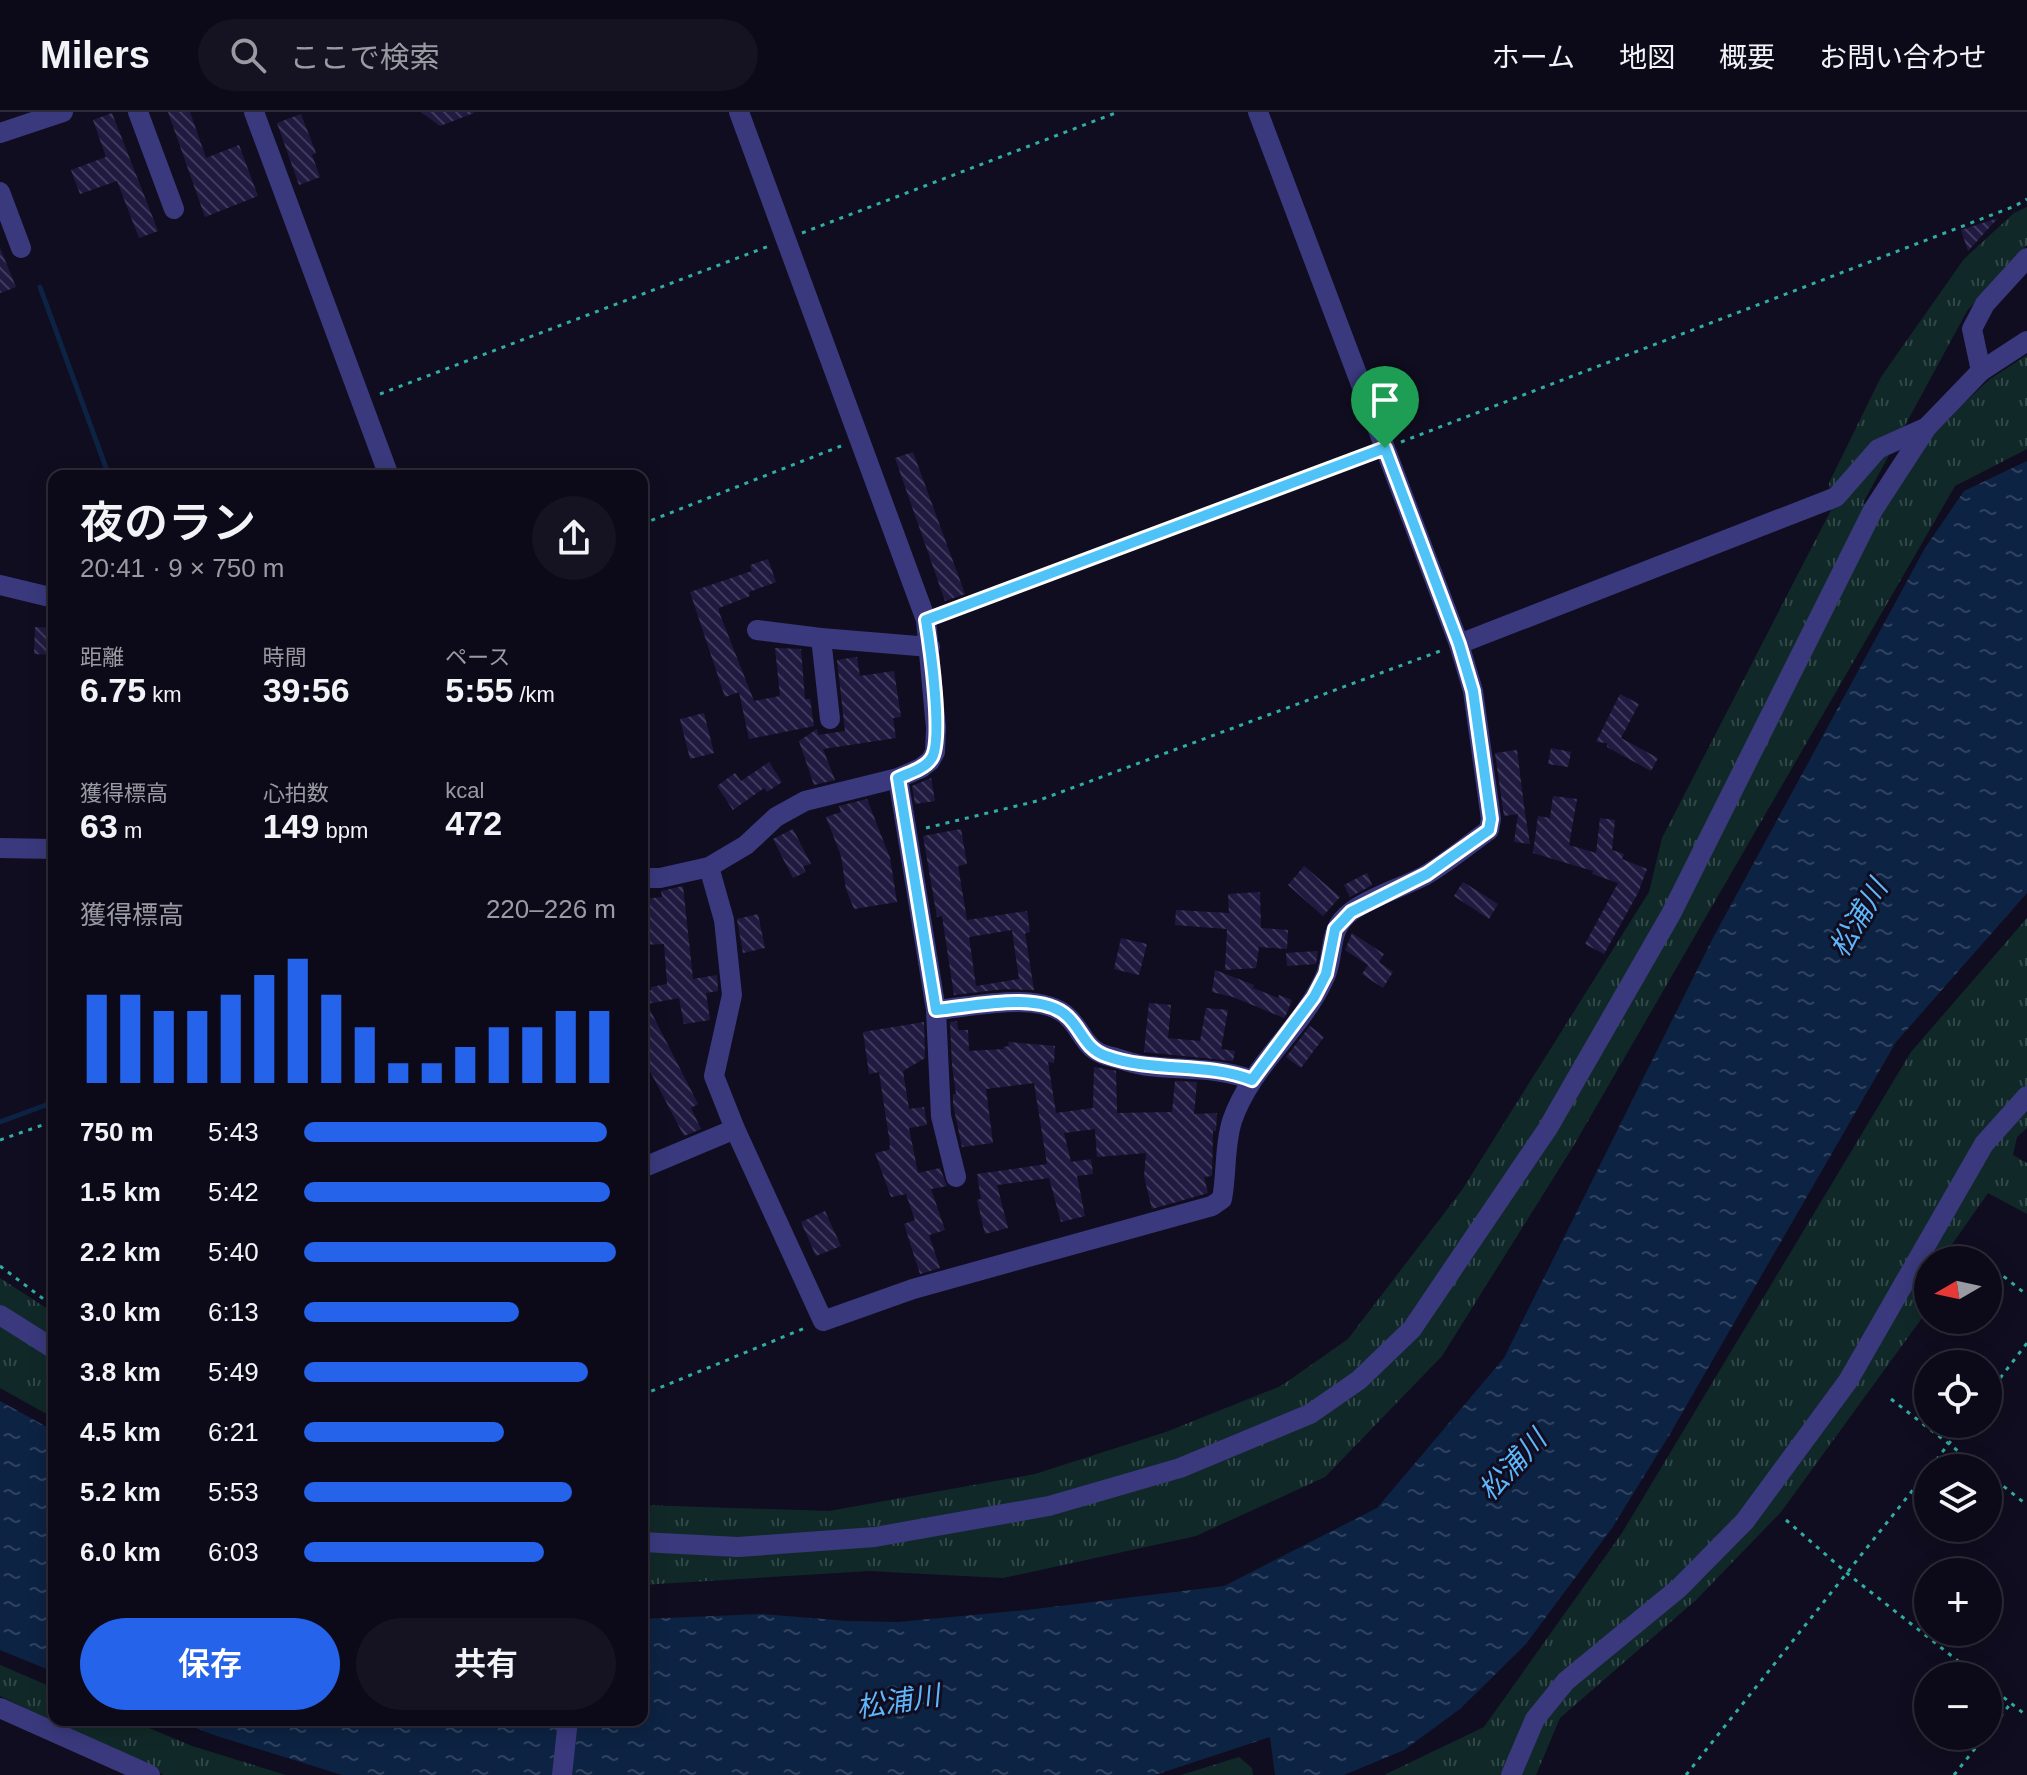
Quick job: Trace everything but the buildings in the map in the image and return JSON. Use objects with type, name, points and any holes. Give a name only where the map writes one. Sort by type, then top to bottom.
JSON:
[{"type":"street","points":[[0,133],[63,112]]},
{"type":"street","points":[[138,112],[174,209]]},
{"type":"street","points":[[254,112],[387,470]]},
{"type":"street","points":[[648,878],[709,867],[746,845],[776,817],[805,801],[898,778],[921,768],[935,752],[936,728],[926,620],[739,112]]},
{"type":"street","points":[[709,867],[724,920],[732,995],[714,1076],[823,1321],[913,1289],[1212,1206],[1222,1199],[1225,1151],[1230,1130],[1252,1080],[1314,997],[1326,974],[1335,929],[1351,912],[1427,874],[1489,830],[1491,819],[1473,691],[1459,644],[1258,112]]},
{"type":"street","points":[[0,192],[21,248]]},
{"type":"street","points":[[1981,371],[1972,329],[1985,304],[2027,258]]},
{"type":"street","points":[[648,1542],[738,1547],[875,1537],[1049,1506],[1180,1468],[1310,1414],[1359,1380],[1412,1329],[1548,1128],[1671,914],[1873,510],[1927,427],[1981,371],[2027,341]]},
{"type":"street","points":[[1459,644],[1836,497],[1878,449],[1927,427]]},
{"type":"street","points":[[0,585],[48,597]]},
{"type":"street","points":[[757,630],[930,647]]},
{"type":"street","points":[[821,638],[830,719]]},
{"type":"street","points":[[898,778],[936,1010],[941,1116],[956,1177]]},
{"type":"street","points":[[0,848],[48,849]]},
{"type":"street","points":[[936,1010],[1034,1002],[1051,1005],[1068,1017],[1088,1046],[1103,1055],[1144,1066],[1236,1074],[1252,1080]]},
{"type":"street","points":[[1511,1775],[1535,1719],[1566,1681],[1679,1588],[1745,1521],[1848,1381],[1984,1144],[2027,1096]]},
{"type":"street","points":[[648,1165],[735,1129]]},
{"type":"street","points":[[0,1315],[48,1345]]},
{"type":"street","points":[[0,1708],[150,1775]]},
{"type":"street","points":[[562,1775],[567,1726]]},
{"type":"path","points":[[361,402],[1118,112]]},
{"type":"path","points":[[926,620],[1385,448],[2027,199]]},
{"type":"path","points":[[648,522],[859,439]]},
{"type":"path","points":[[909,832],[1037,801],[1459,644]]},
{"type":"path","points":[[0,1140],[48,1123]]},
{"type":"path","points":[[0,1266],[48,1302]]},
{"type":"path","points":[[2002,1275],[2027,1295]]},
{"type":"path","points":[[648,1393],[823,1321]]},
{"type":"path","points":[[2002,1376],[2027,1343]]},
{"type":"path","points":[[1891,1399],[1962,1454]]},
{"type":"path","points":[[1941,1454],[1954,1438]]},
{"type":"path","points":[[2002,1485],[2027,1505]]},
{"type":"path","points":[[1686,1775],[1914,1489]]},
{"type":"path","points":[[1786,1520],[1848,1574],[1959,1662]]},
{"type":"path","points":[[2002,1696],[2027,1716]]},
{"type":"path","points":[[2002,1715],[2011,1703]]},
{"type":"path","points":[[1954,1775],[1974,1750]]},
{"type":"green space","points":[[2027,207],[2027,245],[1967,311],[1863,503],[1882,514],[1933,432],[1990,379],[2027,355],[2027,449],[1955,486],[1574,1145],[1442,1356],[1325,1477],[1196,1536],[1003,1578],[869,1571],[648,1585],[648,1505],[829,1511],[1035,1474],[1166,1432],[1281,1386],[1348,1339],[1462,1190],[1649,892],[1662,838],[1831,510],[1829,483],[1881,377],[1964,259],[2014,213]]},
{"type":"green space","points":[[2027,918],[2027,1128],[2017,1137],[2013,1155],[2027,1163],[2027,1214],[1988,1193],[1951,1246],[1914,1246],[1914,1329],[1781,1512],[1697,1599],[1560,1718],[1536,1775],[1384,1775],[1484,1727],[1622,1533],[1911,1052]]},
{"type":"green space","points":[[0,1278],[48,1309],[48,1415],[0,1388]]},
{"type":"green space","points":[[0,1665],[48,1685],[48,1719],[0,1696]]},
{"type":"green space","points":[[62,1726],[144,1726],[192,1746],[286,1775],[164,1775]]},
{"type":"green space","points":[[1239,1757],[1252,1768],[1253,1775],[1181,1775]]},
{"type":"water","name":"松浦川","points":[[2027,461],[2027,893],[1896,1042],[1670,1434],[1612,1528],[1526,1644],[1460,1709],[1404,1750],[1344,1775],[1275,1775],[1270,1737],[1155,1775],[342,1775],[191,1726],[648,1726],[648,1619],[761,1614],[898,1622],[1224,1586],[1377,1508],[1504,1358],[1714,936],[1925,548],[1964,491]]},
{"type":"water","points":[[0,1401],[48,1428],[48,1670],[0,1650]]},
{"type":"waterway","points":[[40,287],[107,470]]},
{"type":"waterway","points":[[0,1122],[48,1104]]},
{"type":"route","points":[[1385,448],[1459,644],[1473,691],[1491,819],[1489,830],[1427,874],[1351,912],[1335,929],[1326,974],[1314,997],[1252,1080],[1236,1074],[1144,1066],[1103,1055],[1088,1046],[1068,1017],[1051,1005],[1034,1002],[936,1010],[898,778],[921,768],[935,752],[936,728],[926,620],[1385,448]]}]
